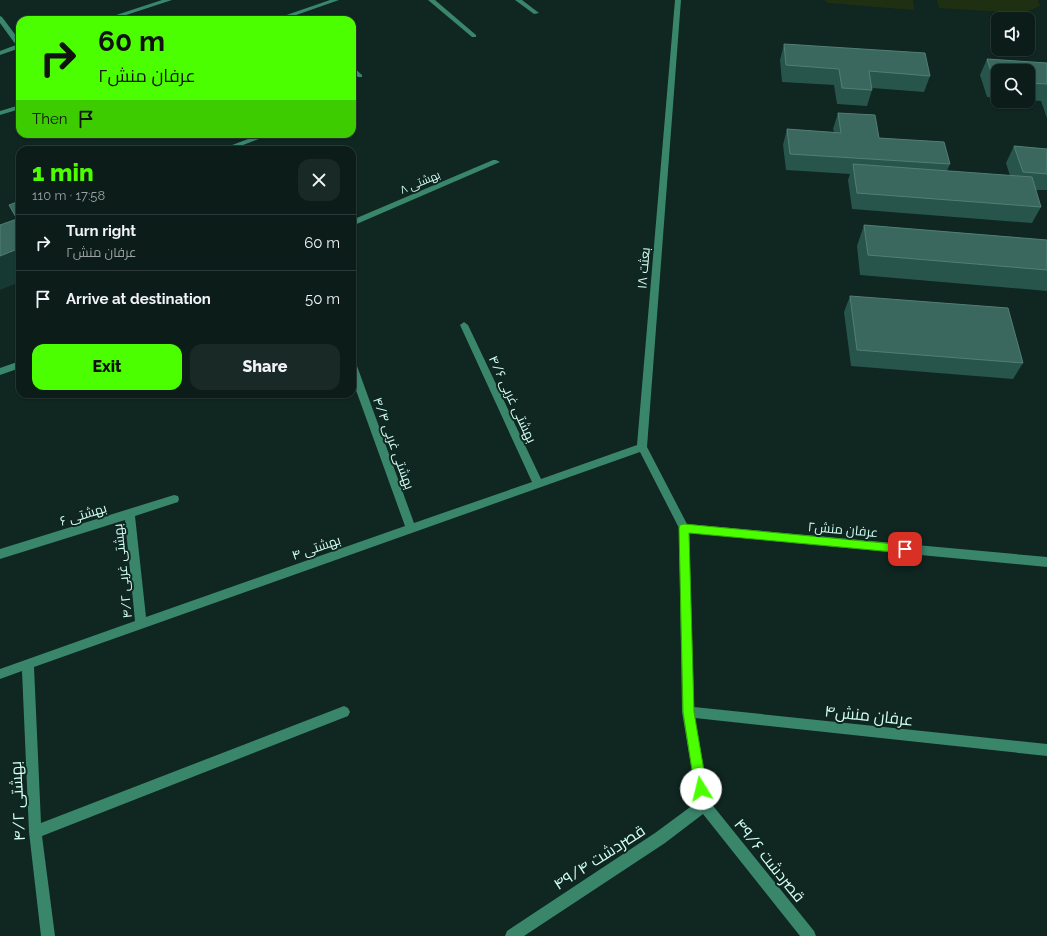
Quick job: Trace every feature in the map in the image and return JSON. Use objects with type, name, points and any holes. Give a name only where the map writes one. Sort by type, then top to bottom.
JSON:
[{"type":"street","points":[[117,16],[169,0]]},
{"type":"street","points":[[286,16],[336,0]]},
{"type":"street","points":[[431,0],[474,36]]},
{"type":"street","points":[[518,0],[536,13]]},
{"type":"street","name":"بعثت ۱۸","points":[[642,447],[678,0]]},
{"type":"street","points":[[297,12],[301,16]]},
{"type":"street","points":[[0,18],[16,40]]},
{"type":"street","points":[[0,52],[16,47]]},
{"type":"street","points":[[356,72],[360,76]]},
{"type":"street","points":[[0,113],[16,107]]},
{"type":"street","points":[[234,146],[257,138]]},
{"type":"street","name":"۸ بهشتی","points":[[356,221],[496,162]]},
{"type":"street","name":"۴/۶ بهشتی غربی","points":[[464,325],[538,484]]},
{"type":"street","points":[[0,372],[16,366]]},
{"type":"street","name":"۴/۴ بهشتی غربی","points":[[356,377],[411,529]]},
{"type":"street","points":[[642,447],[684,528],[688,712],[704,805]]},
{"type":"street","name":"۴ بهشتی","points":[[0,674],[642,447]]},
{"type":"street","name":"۶ بهشتی","points":[[0,554],[174,499]]},
{"type":"street","name":"۴/۲ بهشتی غربی","points":[[130,514],[141,624]]},
{"type":"street","name":"عرفان منش۲","points":[[684,528],[1047,562]]},
{"type":"street","name":"۴/۲ بهشتی","points":[[28,664],[35,832],[48,936]]},
{"type":"street","points":[[35,832],[344,712]]},
{"type":"street","name":"عرفان منش۴","points":[[688,712],[1047,750]]},
{"type":"street","name":"قصردشت ۴۹/۴","points":[[512,936],[660,838],[704,805]]},
{"type":"street","name":"قصردشت ۴۹/۶","points":[[704,805],[809,936]]},
{"type":"green space","points":[[824,0],[913,0],[914,10],[828,3]]},
{"type":"green space","points":[[937,0],[1038,0],[1040,6],[1026,12],[939,8]]},
{"type":"building","points":[[784,44],[925,53],[930,76],[869,71],[872,90],[842,88],[839,69],[786,65]]},
{"type":"building","points":[[987,59],[1047,63],[1047,84],[1035,83],[1035,64],[991,64],[991,72]]},
{"type":"building","points":[[838,113],[875,115],[879,138],[944,142],[950,164],[790,154],[787,129],[841,133]]},
{"type":"building","points":[[1014,146],[1047,149],[1047,174],[1023,172]]},
{"type":"building","points":[[853,164],[1032,177],[1041,207],[857,193]]},
{"type":"building","points":[[16,202],[16,217],[9,205]]},
{"type":"building","points":[[16,219],[16,250],[0,256],[0,225]]},
{"type":"building","points":[[864,225],[1047,240],[1047,270],[868,255]]},
{"type":"building","points":[[850,296],[1008,308],[1023,363],[857,350]]},
{"type":"route","points":[[701,789],[688,712],[684,528],[905,549]]}]
